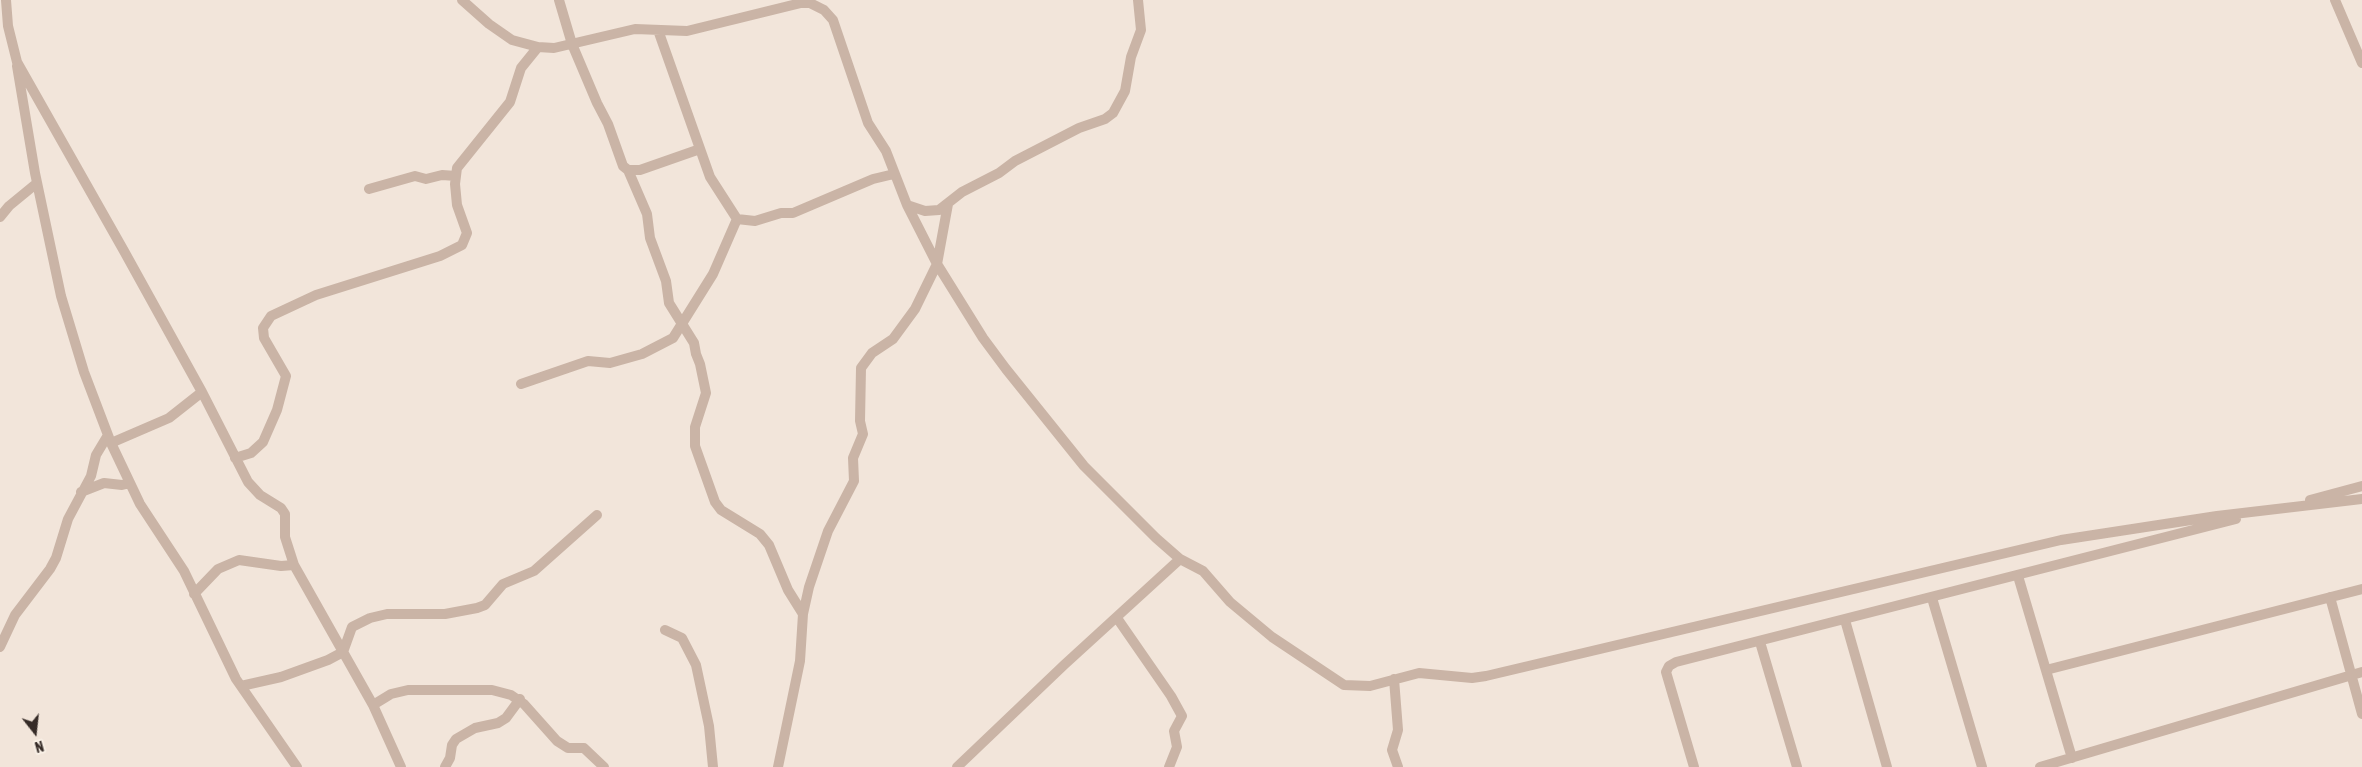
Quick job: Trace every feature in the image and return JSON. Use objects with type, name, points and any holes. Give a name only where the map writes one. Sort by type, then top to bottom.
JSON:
[{"type":"street","points":[[6,0],[9,33],[17,62],[37,183],[60,296],[84,372],[110,439],[130,483],[155,530],[184,571],[241,686],[297,767]]},
{"type":"street","points":[[462,0],[506,36],[519,43],[554,48],[625,30],[687,31],[811,1],[824,10],[833,20],[868,123],[886,151],[907,205],[937,264],[983,338],[1062,440],[1129,513],[1180,559],[1203,571],[1230,602],[1272,637],[1344,686],[1370,686],[1418,673],[1472,678],[1486,676],[2061,540],[2362,499]]},
{"type":"street","points":[[559,0],[572,44],[608,124],[620,162],[628,170],[647,214],[650,238],[666,281],[669,303],[694,343],[706,387],[694,437],[695,446],[715,502],[721,510],[760,534],[768,545],[788,590],[803,614]]},
{"type":"street","points":[[907,205],[933,212],[948,204],[962,192],[999,173],[1016,161],[1079,128],[1105,119],[1113,113],[1125,91],[1131,57],[1141,30],[1138,0]]},
{"type":"street","points":[[2335,0],[2362,63]]},
{"type":"street","points":[[658,30],[710,177],[737,219]]},
{"type":"street","points":[[235,458],[250,453],[264,442],[277,410],[286,376],[264,338],[263,328],[270,316],[316,295],[440,256],[462,245],[468,233],[457,205],[457,168],[472,146],[510,102],[521,68],[538,47]]},
{"type":"street","points":[[17,62],[202,392],[248,482],[260,495],[281,508],[285,514],[284,537],[294,565],[368,695],[377,702],[401,767]]},
{"type":"street","points":[[628,170],[653,167],[700,149]]},
{"type":"street","points":[[737,219],[755,221],[781,213],[792,213],[873,179],[894,174]]},
{"type":"street","points":[[369,189],[415,176],[426,179],[442,175],[456,176]]},
{"type":"street","points":[[0,217],[9,206],[37,183]]},
{"type":"street","points":[[778,767],[800,661],[803,614],[813,572],[828,531],[854,481],[854,458],[863,434],[860,421],[861,368],[872,353],[893,339],[915,308],[937,264],[948,204]]},
{"type":"street","points":[[521,384],[588,361],[610,363],[642,354],[673,338],[713,274],[737,219]]},
{"type":"street","points":[[0,647],[15,615],[50,569],[80,493],[90,476],[96,455],[110,439],[169,418],[202,392]]},
{"type":"street","points":[[80,493],[87,488],[104,483],[122,486],[130,483]]},
{"type":"street","points":[[1694,767],[1666,672],[1669,666],[2362,487]]},
{"type":"street","points":[[241,686],[307,669],[343,652],[352,627],[370,618],[387,614],[445,614],[485,605],[503,584],[534,571],[597,516]]},
{"type":"street","points":[[957,767],[1064,665],[1180,559]]},
{"type":"street","points":[[194,594],[218,569],[239,560],[281,566],[294,565]]},
{"type":"street","points":[[2018,576],[2072,758]]},
{"type":"street","points":[[2046,670],[2362,589]]},
{"type":"street","points":[[2330,597],[2362,714]]},
{"type":"street","points":[[1932,598],[1982,767]]},
{"type":"street","points":[[1117,618],[1171,696],[1182,716],[1174,732],[1177,744],[1169,767]]},
{"type":"street","points":[[1845,620],[1887,767]]},
{"type":"street","points":[[665,630],[682,638],[696,665],[709,726],[713,767]]},
{"type":"street","points":[[1760,642],[1797,767]]},
{"type":"street","points":[[2040,767],[2362,672]]},
{"type":"street","points":[[1394,679],[1398,730],[1392,750],[1398,767]]},
{"type":"street","points":[[377,702],[399,691],[408,690],[448,692],[492,690],[520,699],[557,741],[568,748],[584,748],[604,767]]},
{"type":"street","points":[[445,767],[450,758],[452,745],[456,739],[470,730],[498,723],[506,718],[520,699]]}]
